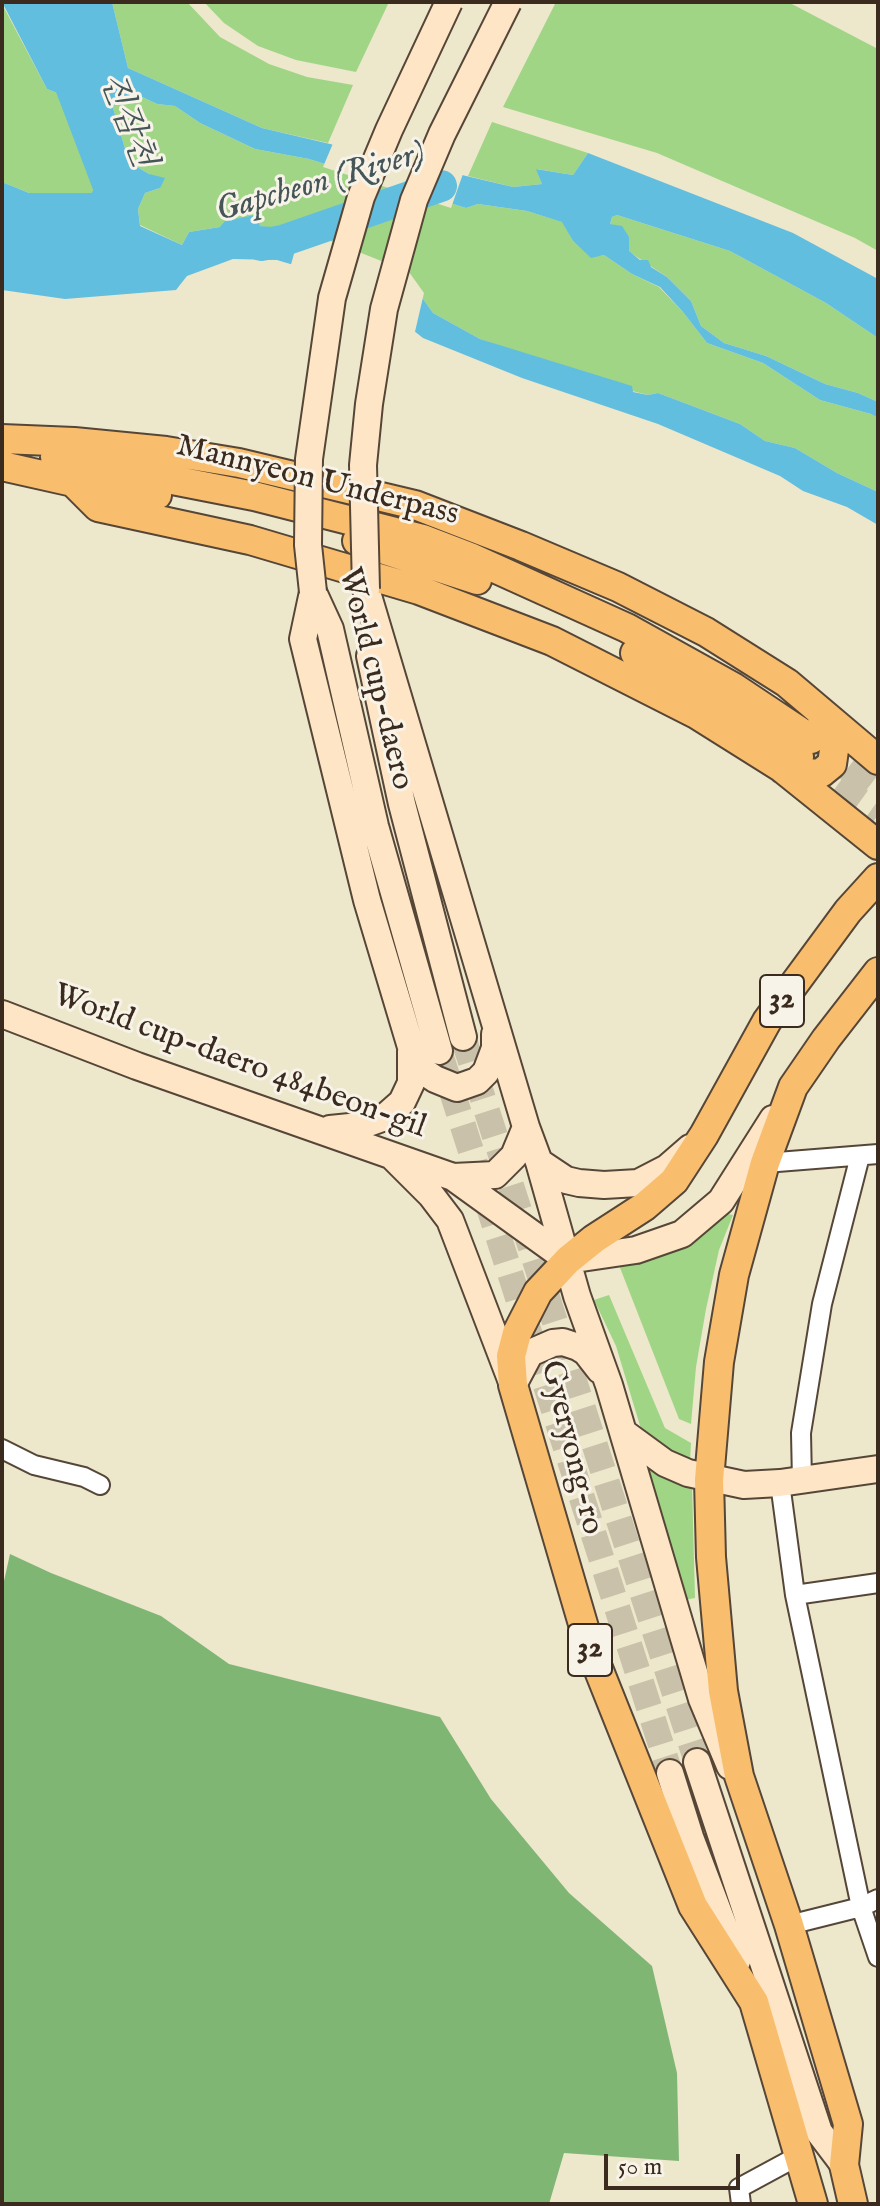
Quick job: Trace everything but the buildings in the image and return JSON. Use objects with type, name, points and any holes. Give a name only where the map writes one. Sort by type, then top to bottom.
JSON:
[{"type":"main road","points":[[2,441],[74,442],[166,451],[239,463],[415,505],[618,587],[706,632],[787,683],[878,760]]},
{"type":"main road","name":"Mannyeon Underpass","points":[[2,441],[29,451],[254,496],[423,539],[470,557],[627,628],[733,687],[798,755]]},
{"type":"main road","name":"Mannyeon Underpass","points":[[2,466],[73,482],[253,510],[464,574],[609,639],[710,696],[798,755]]},
{"type":"main road","points":[[798,755],[804,774],[821,773],[832,764],[835,743],[831,729],[815,707]]},
{"type":"main road","points":[[798,755],[878,845]]},
{"type":"main road","name":"Gyeryong-ro","points":[[754,2002],[693,1906],[590,1648],[511,1356],[517,1333],[538,1292],[568,1260],[645,1206],[674,1181],[704,1135],[767,1021],[848,911],[878,878]]},
{"type":"main road","points":[[853,2204],[844,2165],[848,2124],[789,1925],[739,1776],[723,1691],[711,1557],[709,1480],[719,1362],[734,1275],[765,1163],[793,1087],[878,972]]},
{"type":"main road","name":"32","points":[[754,2002],[813,2204]]},
{"type":"street","name":"World cup-daero","points":[[439,1051],[375,826],[330,629],[313,592],[308,545],[309,459],[332,298],[361,197],[449,2]]},
{"type":"street","name":"World cup-daero","points":[[463,1037],[399,790],[365,630],[363,465],[384,309],[414,200],[442,134],[508,2]]},
{"type":"street","points":[[366,589],[495,1026],[539,1162],[577,1296],[624,1433],[702,1699],[749,1811]]},
{"type":"street","points":[[313,592],[303,639],[367,900],[411,1047],[423,1071],[457,1088],[467,1086],[486,1072],[495,1048],[495,1026]]},
{"type":"street","name":"World cup-daero 484beon-gil","points":[[2,1014],[137,1066],[453,1177]]},
{"type":"street","points":[[322,1130],[360,1126],[385,1117],[402,1102],[411,1083],[411,1047]]},
{"type":"street","points":[[453,1177],[568,1260],[636,1250],[682,1234],[721,1201],[793,1087]]},
{"type":"street","points":[[453,1177],[495,1175],[514,1156],[526,1127]]},
{"type":"street","points":[[539,1162],[566,1180],[579,1183],[638,1183],[667,1168],[704,1135]]},
{"type":"street","points":[[388,1153],[431,1195],[450,1220],[516,1377]]},
{"type":"street","points":[[765,1163],[869,1155],[822,1304],[791,1482],[795,1595],[870,1903],[878,1957]]},
{"type":"street","points":[[516,1377],[530,1353],[540,1347],[563,1342],[586,1352],[609,1385]]},
{"type":"street","points":[[624,1433],[665,1463],[709,1480],[744,1485],[791,1482],[878,1469]]},
{"type":"street","points":[[2,1449],[34,1465],[84,1477],[100,1485]]},
{"type":"street","points":[[795,1595],[878,1583]]},
{"type":"street","points":[[697,1762],[819,2132],[844,2165]]},
{"type":"street","points":[[670,1773],[695,1850],[754,2002]]},
{"type":"street","points":[[789,1925],[870,1903]]},
{"type":"street","points":[[741,2204],[739,2188],[800,2155]]},
{"type":"green space","points":[[112,2],[187,2],[220,37],[269,64],[307,77],[353,85],[328,143],[262,128],[128,68]]},
{"type":"green space","points":[[204,2],[389,2],[356,72],[296,60],[258,46],[224,23]]},
{"type":"green space","points":[[556,2],[788,2],[878,49],[878,251],[855,238],[657,153],[503,107]]},
{"type":"green space","points":[[2,4],[47,89],[93,107],[100,182],[91,193],[29,193],[2,182]]},
{"type":"green space","points":[[138,95],[157,104],[175,106],[200,123],[255,149],[309,159],[466,208],[478,204],[527,211],[563,222],[573,241],[591,257],[604,255],[659,287],[707,343],[763,363],[820,400],[878,418],[878,492],[837,473],[795,448],[765,441],[740,424],[658,393],[648,395],[632,391],[480,339],[433,313],[406,275],[260,226],[189,232],[182,245],[140,225],[138,209],[145,193],[160,188],[149,174],[129,162],[113,108],[121,97]]},
{"type":"green space","points":[[492,122],[588,153],[573,175],[537,169],[542,184],[513,187],[468,176]]},
{"type":"green space","points":[[617,215],[730,251],[826,303],[878,338],[878,402],[825,384],[766,356],[724,343],[701,326],[691,301],[667,277],[628,251],[629,237],[610,224],[612,217]]},
{"type":"green space","points":[[723,1213],[733,1215],[719,1250],[706,1309],[696,1367],[691,1424],[679,1419],[617,1260]]},
{"type":"green space","points":[[609,1295],[665,1428],[691,1443],[690,1461],[685,1465],[647,1440],[641,1429],[616,1346],[594,1300]]},
{"type":"green space","points":[[648,1460],[692,1485],[695,1598],[684,1600],[643,1468]]},
{"type":"green space","points":[[10,1554],[161,1616],[229,1664],[440,1717],[491,1799],[569,1893],[652,1966],[677,2073],[679,2161],[564,2153],[549,2204],[2,2204],[2,1590]]},
{"type":"water","points":[[2,2],[112,2],[128,68],[262,128],[513,187],[542,184],[536,169],[573,175],[588,153],[793,233],[878,279],[878,338],[826,303],[730,251],[617,215],[612,217],[610,224],[622,226],[629,237],[629,251],[640,260],[648,260],[651,267],[667,277],[691,301],[701,326],[724,343],[766,356],[825,384],[878,402],[878,418],[820,400],[763,363],[707,343],[660,287],[632,274],[604,255],[591,258],[573,241],[562,222],[527,211],[478,204],[466,208],[309,159],[255,149],[200,123],[175,106],[157,104],[138,95],[121,97],[113,108],[129,162],[149,174],[165,178],[160,188],[145,193],[138,209],[140,226],[182,245],[189,232],[220,227],[225,221],[255,215],[260,226],[292,229],[406,275],[433,313],[480,339],[632,386],[633,392],[658,393],[740,424],[765,441],[795,448],[837,473],[878,492],[878,525],[847,507],[803,491],[780,476],[658,424],[522,378],[423,338],[353,283],[277,260],[233,259],[187,276],[176,290],[65,299],[2,290],[2,182],[29,193],[91,193],[100,182],[93,107],[47,89]]},
{"type":"pier","points":[[334,141],[464,171],[451,208],[323,167]]},
{"type":"pier","points":[[301,229],[409,272],[424,293],[414,336],[351,286],[290,268]]},
{"type":"waterway","name":"진잠천","points":[[39,2],[113,197]]},
{"type":"waterway","name":"Gapcheon (River)","points":[[261,245],[282,241],[441,186]]},
{"type":"tunnel","points":[[815,742],[878,790]]},
{"type":"tunnel","points":[[803,761],[878,815]]},
{"type":"tunnel","points":[[463,1037],[697,1762]]},
{"type":"tunnel","points":[[439,1051],[670,1773]]}]
